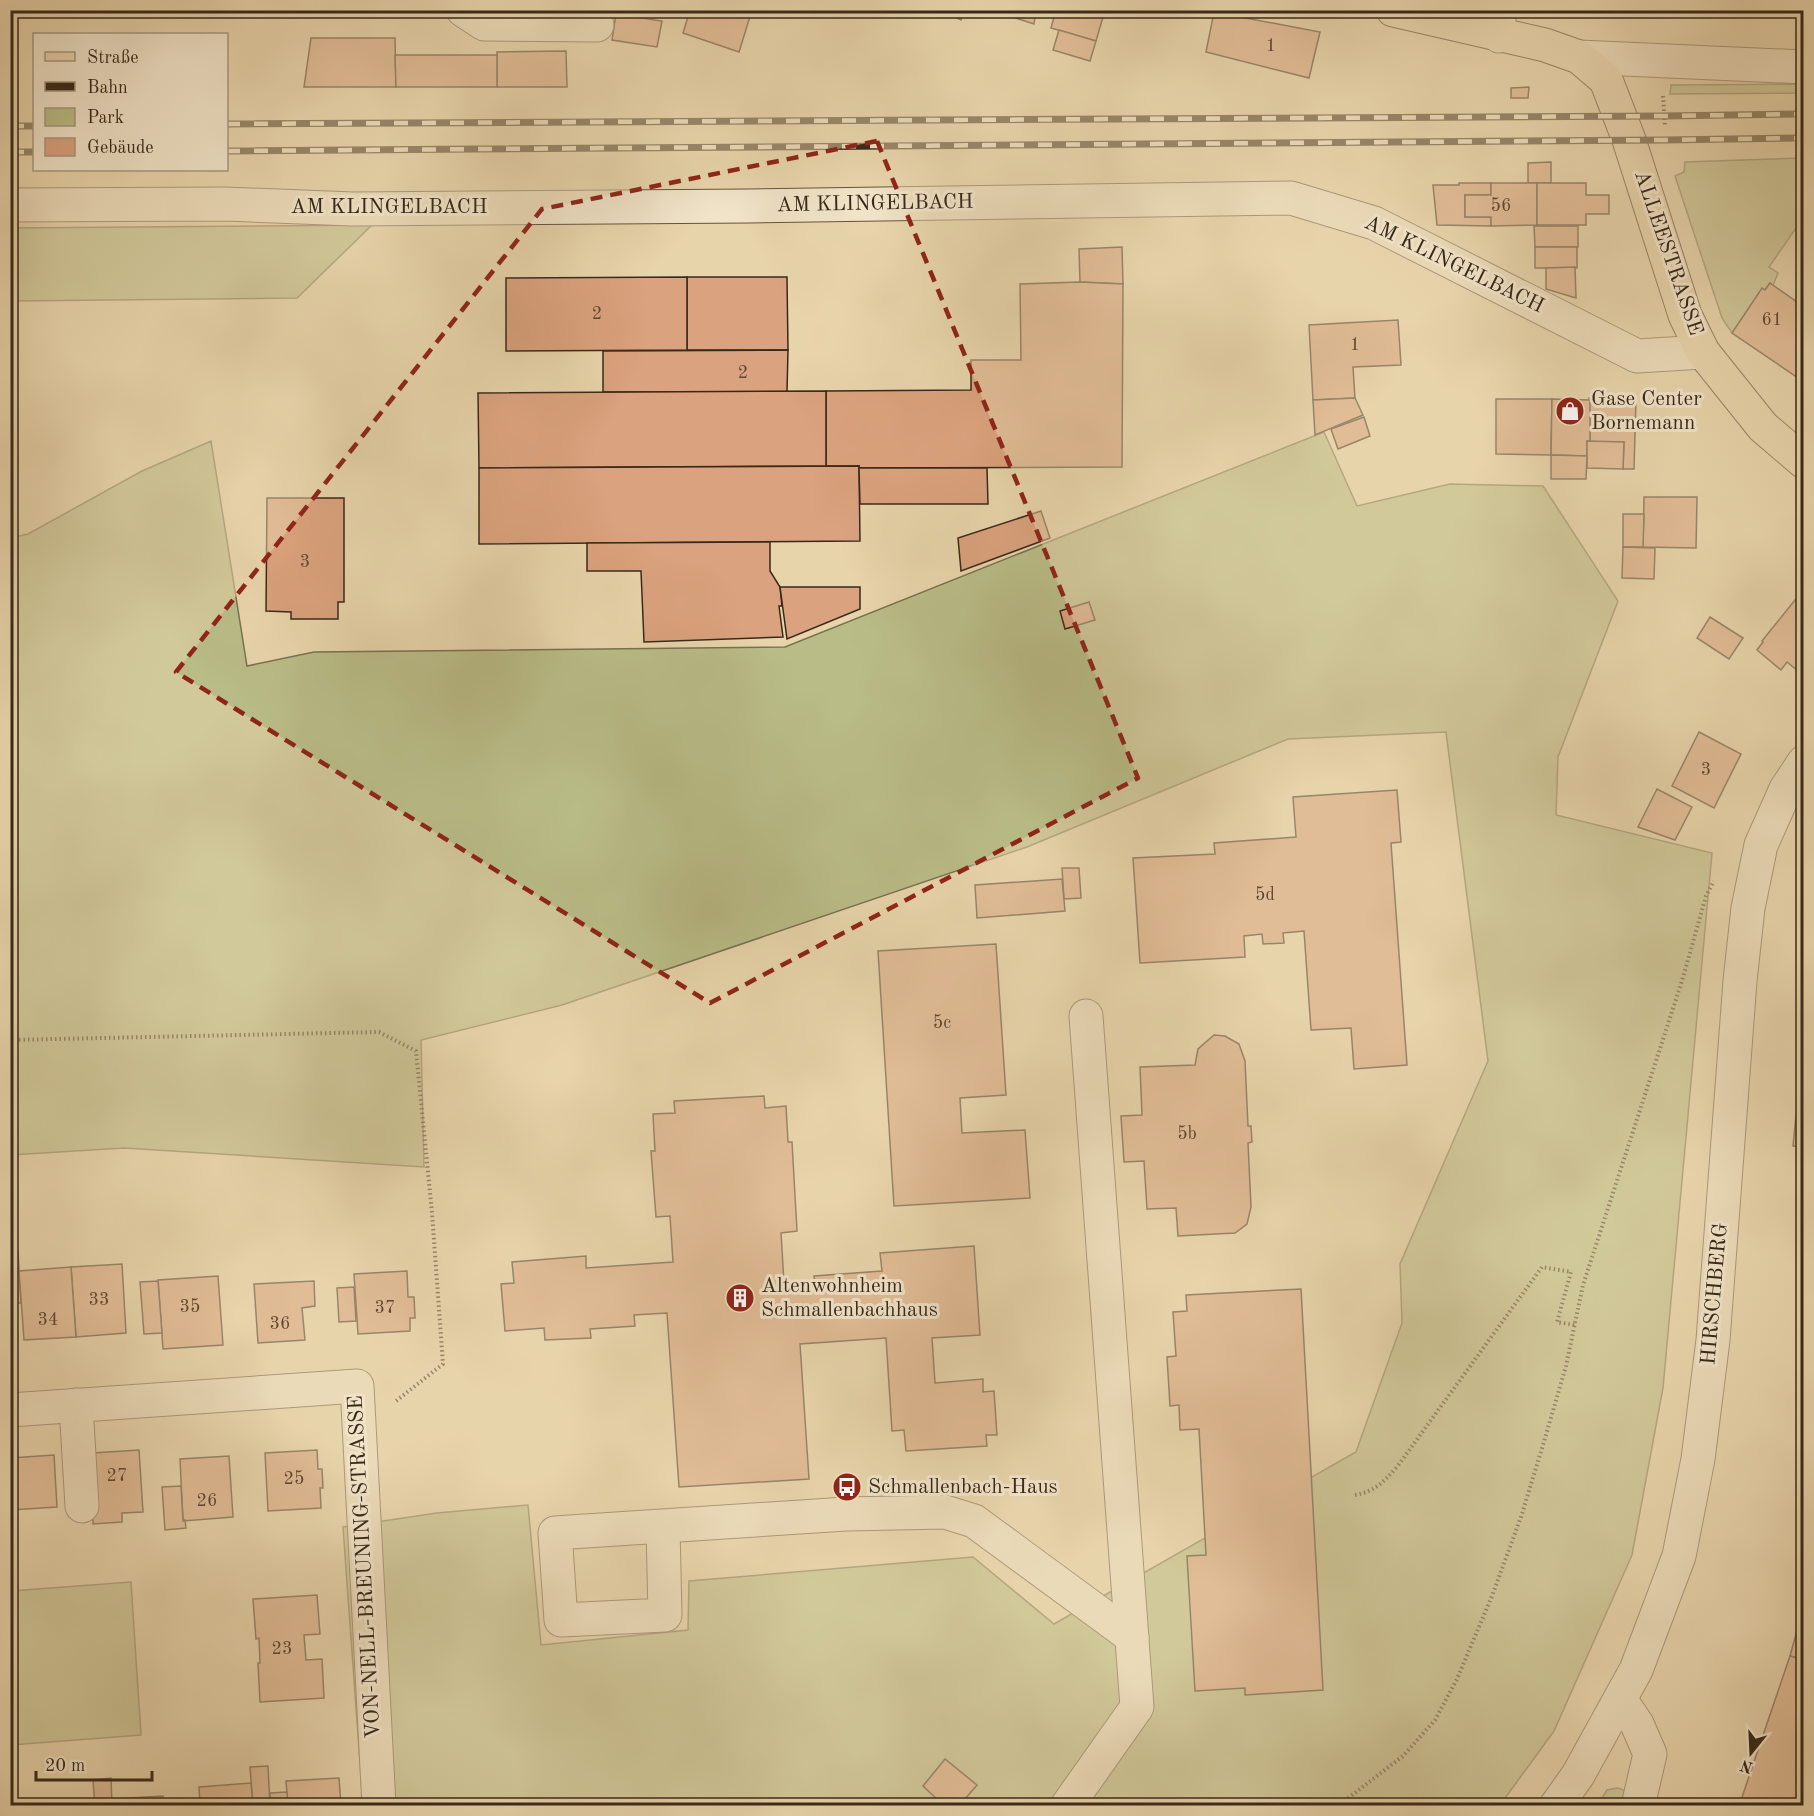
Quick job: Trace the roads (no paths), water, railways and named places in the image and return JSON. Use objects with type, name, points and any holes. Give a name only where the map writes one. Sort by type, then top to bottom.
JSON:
[{"type":"main road","points":[[1393,10],[1499,23],[1545,45],[1580,57]]},
{"type":"main road","name":"ALLEESTRASSE","points":[[1580,57],[1606,80],[1632,149],[1685,315],[1703,352],[1763,427],[1803,462]]},
{"type":"street","points":[[463,10],[484,24],[597,25]]},
{"type":"street","points":[[1580,57],[1803,67]]},
{"type":"street","name":"AM KLINGELBACH","points":[[10,205],[225,204],[353,209],[1291,198],[1374,223],[1637,356],[1703,352]]},
{"type":"street","name":"HIRSCHBERG","points":[[1556,1806],[1578,1775],[1636,1670],[1679,1556],[1698,1459],[1713,1340],[1740,981],[1748,908],[1761,845],[1786,789],[1803,762]]},
{"type":"street","points":[[1067,1806],[1137,1707],[1086,1016]]},
{"type":"street","name":"VON-NELL-BREUNING-STRASSE","points":[[10,1410],[357,1386],[379,1806]]},
{"type":"street","points":[[76,1405],[82,1506]]},
{"type":"street","points":[[663,1527],[846,1514],[945,1512],[974,1521],[1132,1637]]},
{"type":"street","points":[[1620,1699],[1637,1724],[1650,1754],[1638,1806]]},
{"type":"railway","points":[[228,124],[1804,114]]},
{"type":"railway","points":[[10,126],[33,126]]},
{"type":"railway","points":[[228,151],[1804,138]]},
{"type":"railway","points":[[10,152],[33,152]]},
{"type":"place","name":"Gase Center Bornemann","points":[[1570,411]]},
{"type":"place","name":"Altenwohnheim Schmallenbachhaus","points":[[740,1298]]},
{"type":"place","name":"Schmallenbach-Haus","points":[[847,1487]]}]
